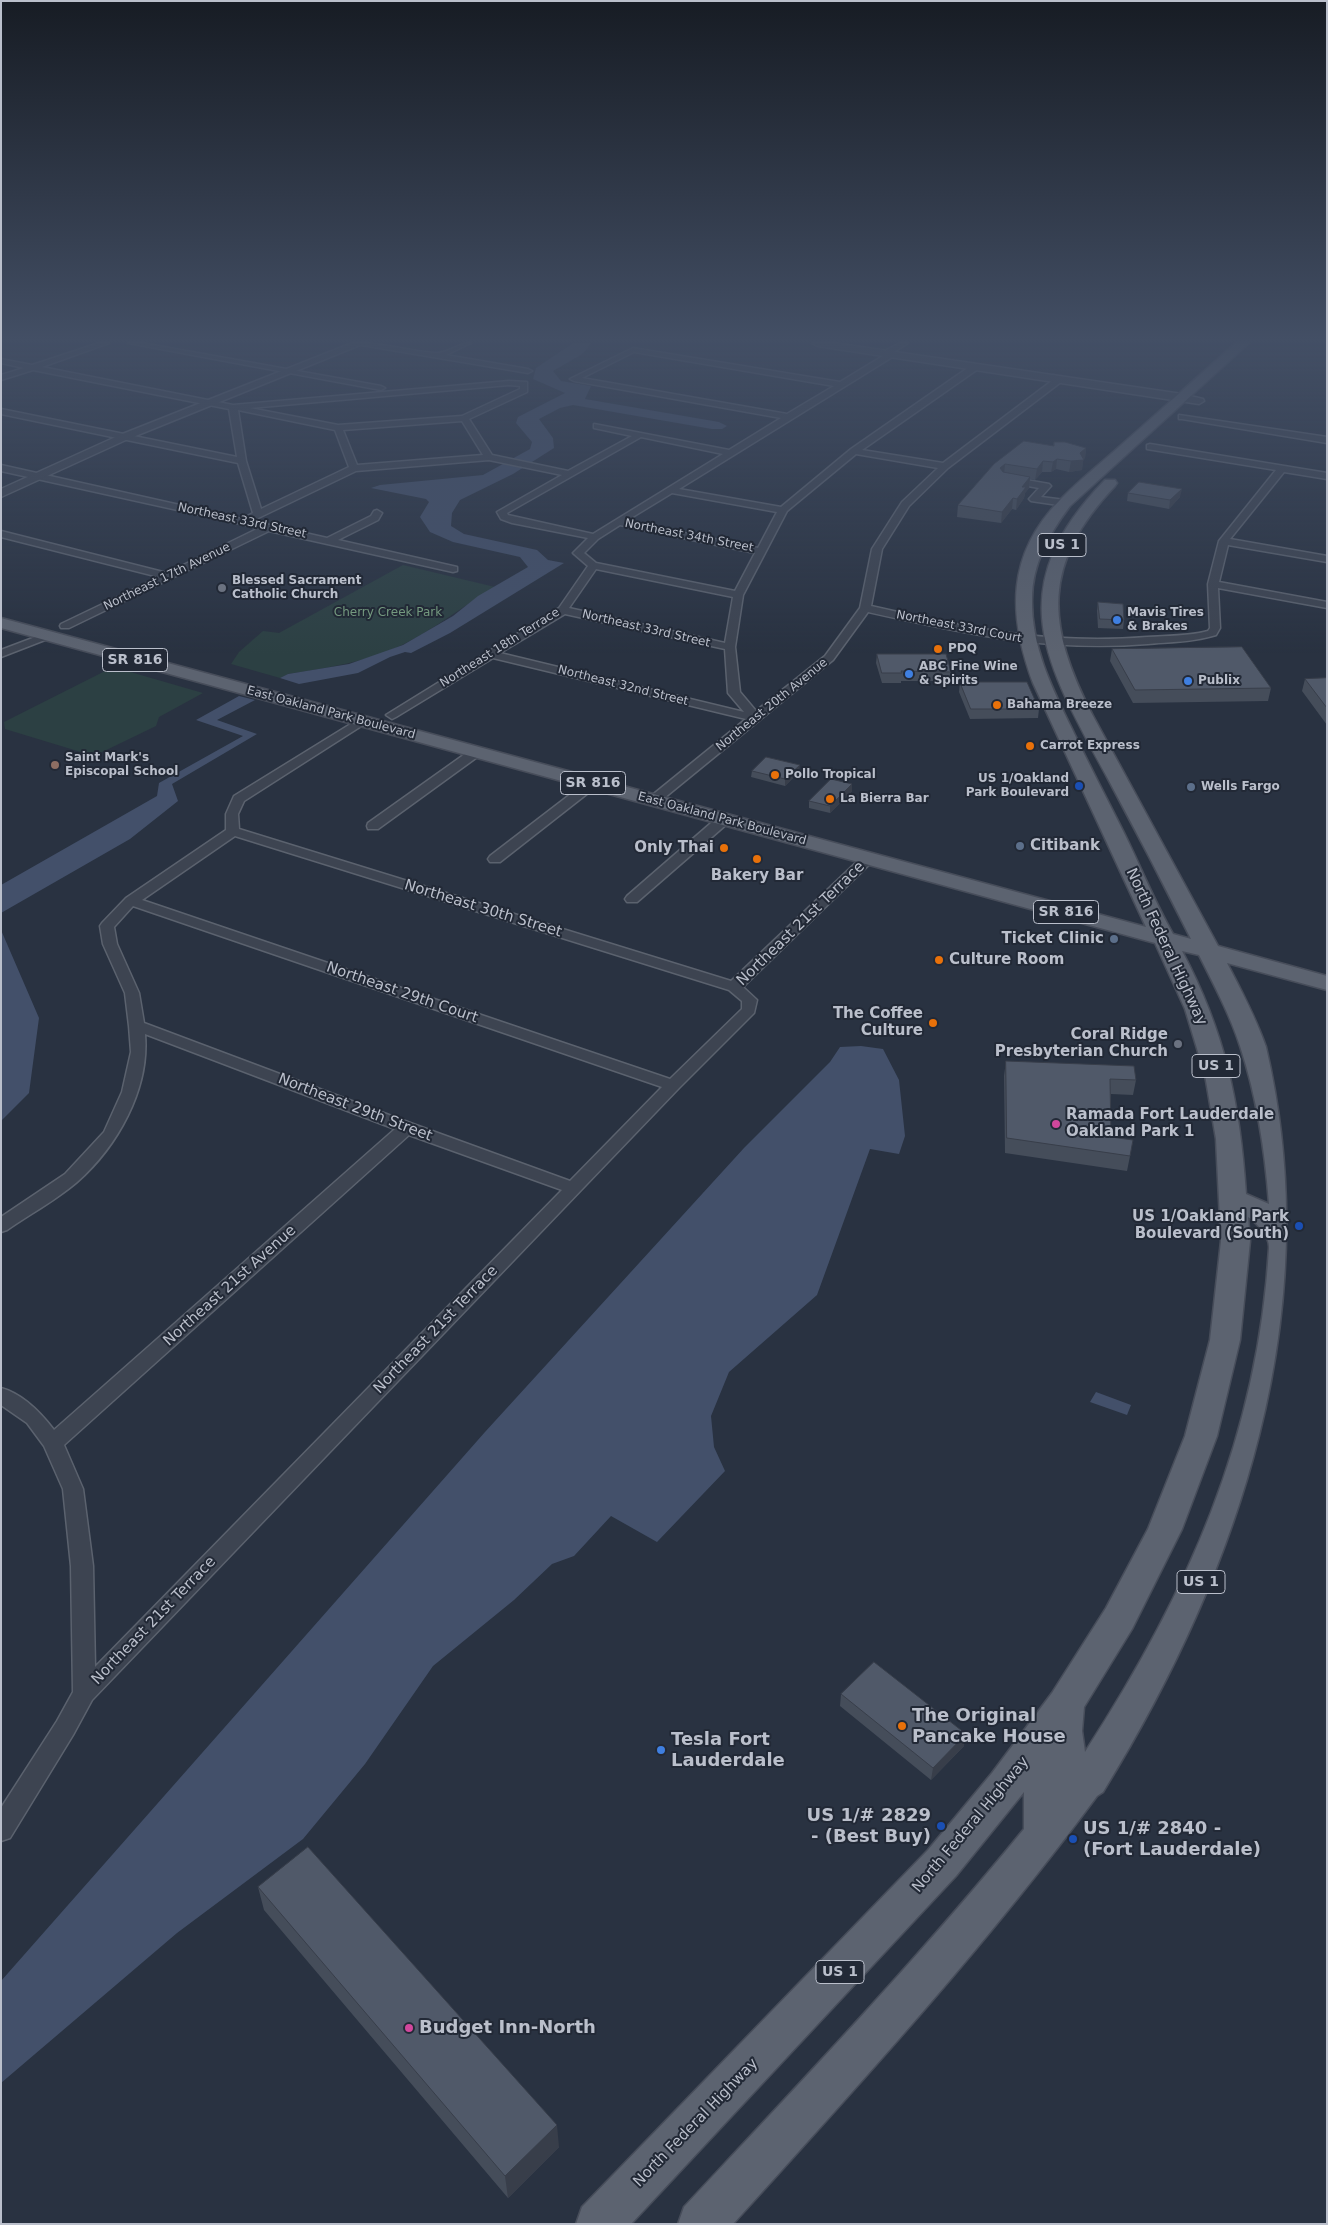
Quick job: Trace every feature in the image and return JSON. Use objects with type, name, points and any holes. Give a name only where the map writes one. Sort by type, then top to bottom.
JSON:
[{"type":"main road","name":"North Federal Highway","points":[[599,2224],[942,1863],[984,1815],[1029,1756],[1065,1707],[1134,1594],[1161,1539],[1202,1432],[1215,1389],[1226,1332],[1232,1285],[1235,1200],[1232,1160],[1216,1067],[1192,998],[1040,681],[1024,626],[1023,600],[1026,576],[1044,532],[1065,503],[1127,447]]},
{"type":"main road","points":[[1134,447],[1139,456],[1149,447]]},
{"type":"main road","name":"US 1","points":[[701,2224],[924,1979],[1044,1838],[1083,1784],[1089,1780],[1118,1735],[1175,1636],[1209,1565],[1235,1500],[1271,1364],[1281,1283],[1283,1196],[1272,1116],[1252,1046],[1233,997],[1070,686],[1053,642],[1050,606],[1054,568],[1063,542],[1079,517],[1098,495],[1125,470]]},
{"type":"main road","points":[[1065,503],[1068,512],[1079,517]]},
{"type":"main road","name":"East Oakland Park Boulevard","points":[[1,609],[392,715],[662,794],[919,855],[1327,965]]},
{"type":"main road","name":"East Oakland Park Boulevard","points":[[1,623],[35,636],[281,699],[593,783],[662,794],[723,820],[1327,983]]},
{"type":"main road","points":[[35,636],[44,630],[65,626]]},
{"type":"main road","points":[[35,636],[84,631]]},
{"type":"main road","points":[[281,699],[298,697],[307,692]]},
{"type":"main road","points":[[362,721],[392,715]]},
{"type":"main road","points":[[1078,761],[1114,771]]},
{"type":"main road","points":[[1078,761],[1108,781],[1119,802],[1135,810]]},
{"type":"main road","points":[[876,860],[907,861],[919,855]]},
{"type":"main road","points":[[1233,997],[1242,978],[1259,970],[1274,968]]},
{"type":"main road","points":[[1235,1200],[1254,1207],[1268,1217],[1283,1244]]},
{"type":"main road","points":[[1065,1707],[1061,1736],[1067,1757],[1083,1784]]},
{"type":"main road","points":[[1029,1756],[1039,1772],[1045,1797],[1044,1838]]},
{"type":"street","points":[[1,493],[42,477],[100,447]]},
{"type":"street","points":[[172,447],[242,461]]},
{"type":"street","points":[[240,447],[258,514]]},
{"type":"street","points":[[346,447],[354,468]]},
{"type":"street","points":[[482,447],[489,457]]},
{"type":"street","points":[[595,537],[504,517],[502,512],[619,447]]},
{"type":"street","points":[[698,447],[731,453]]},
{"type":"street","points":[[738,594],[593,565],[578,553],[595,537],[618,522],[741,447]]},
{"type":"street","points":[[756,718],[734,693],[730,647],[738,594],[783,510],[860,447]]},
{"type":"street","name":"Northeast 20th Avenue","points":[[662,794],[829,658],[865,608],[877,549],[887,530],[905,504],[945,466],[969,447]]},
{"type":"street","points":[[1178,447],[1282,469],[1327,476]]},
{"type":"street","points":[[854,451],[945,466]]},
{"type":"street","points":[[243,522],[354,468],[489,457],[570,474]]},
{"type":"street","name":"Northeast 33rd Street","points":[[1,468],[453,569]]},
{"type":"street","points":[[1053,642],[1121,642],[1168,639],[1205,636],[1214,630],[1213,584],[1224,541],[1282,469]]},
{"type":"street","points":[[1005,479],[1046,486],[1034,499],[1065,503]]},
{"type":"street","points":[[671,490],[783,510]]},
{"type":"street","points":[[329,541],[375,518],[377,513]]},
{"type":"street","name":"Northeast 34th Street","points":[[618,522],[760,551]]},
{"type":"street","name":"Northeast 17th Avenue","points":[[65,626],[269,527]]},
{"type":"street","points":[[1,534],[169,576]]},
{"type":"street","points":[[1224,541],[1327,559]]},
{"type":"street","name":"Northeast 18th Terrace","points":[[392,715],[563,610],[593,565]]},
{"type":"street","points":[[1213,584],[1327,605]]},
{"type":"street","name":"Northeast 33rd Court","points":[[865,608],[973,631],[1053,642]]},
{"type":"street","name":"Northeast 33rd Street","points":[[563,610],[730,647]]},
{"type":"street","points":[[1,654],[22,645],[35,636]]},
{"type":"street","name":"Northeast 32nd Street","points":[[490,654],[756,718]]},
{"type":"street","points":[[1,1226],[71,1178],[111,1134],[130,1092],[139,1052],[137,1026],[132,993],[110,944],[107,926],[131,901],[233,830],[232,814],[238,799],[362,721]]},
{"type":"street","points":[[373,826],[476,752]]},
{"type":"street","points":[[495,859],[593,783]]},
{"type":"street","points":[[632,899],[723,820]]},
{"type":"street","name":"Northeast 30th Street","points":[[233,830],[734,987]]},
{"type":"street","name":"Northeast 21st Terrace","points":[[1,1830],[65,1728],[84,1693],[673,1085],[749,1010],[750,1000],[734,987],[876,860]]},
{"type":"street","name":"Northeast 29th Court","points":[[131,901],[673,1085]]},
{"type":"street","name":"Northeast 29th Street","points":[[137,1026],[407,1128],[574,1188]]},
{"type":"street","name":"Northeast 21st Avenue","points":[[53,1443],[407,1128]]},
{"type":"street","points":[[1,1395],[34,1418],[53,1443],[73,1489],[82,1566],[84,1693]]},
{"type":"green space","name":"Cherry Creek Park","points":[[403,565],[495,587],[416,638],[362,660],[288,674],[280,678],[231,664],[239,652],[263,631],[279,633]]},
{"type":"green space","points":[[113,667],[203,693],[159,717],[156,726],[94,756],[5,729],[4,722]]},
{"type":"water","points":[[531,447],[554,448],[513,474],[460,500],[452,513],[451,526],[464,534],[537,550],[548,560],[564,563],[450,633],[411,653],[405,652],[390,657],[358,673],[299,684],[280,678],[288,674],[349,664],[403,645],[453,616],[478,596],[528,567],[520,557],[453,542],[430,532],[420,517],[429,502],[426,499],[371,488],[380,485],[483,475],[530,449]]},
{"type":"water","points":[[239,696],[255,700],[217,720],[257,734],[172,784],[178,801],[130,839],[1,913],[1,885],[157,796],[159,783],[243,736],[196,720]]},
{"type":"water","points":[[1,930],[39,1018],[29,1093],[1,1121]]},
{"type":"water","points":[[861,1046],[883,1049],[899,1080],[905,1136],[899,1154],[870,1149],[817,1295],[729,1372],[711,1416],[714,1447],[725,1471],[657,1542],[611,1516],[574,1556],[552,1564],[514,1600],[433,1666],[365,1764],[303,1839],[177,1933],[1,2083],[1,1981],[485,1432],[744,1148],[830,1062],[840,1047]]},
{"type":"water","points":[[1096,1392],[1131,1405],[1127,1415],[1090,1402]]},
{"type":"building","points":[[1016,447],[1086,448],[1080,453],[1084,460],[1057,459],[1053,462],[1043,461],[1037,469],[1005,464],[1000,468],[1003,472],[1030,477],[1022,487],[1026,487],[1017,499],[1013,498],[1002,512],[958,505],[994,464]]},
{"type":"building","points":[[1139,482],[1182,489],[1170,500],[1128,493]]},
{"type":"building","points":[[1098,602],[1123,604],[1124,620],[1100,619]]},
{"type":"building","name":"Publix","points":[[1242,647],[1271,688],[1135,690],[1112,649]]},
{"type":"building","points":[[877,654],[946,654],[951,672],[901,671],[902,673],[882,673]]},
{"type":"building","points":[[1327,678],[1327,708],[1305,679]]},
{"type":"building","points":[[960,682],[1027,682],[1039,709],[971,709]]},
{"type":"building","points":[[766,757],[800,765],[785,779],[752,771]]},
{"type":"building","points":[[831,779],[852,784],[830,806],[809,801]]},
{"type":"building","name":"Ramada Fort Lauderdale Oakland Park 1","points":[[1006,1061],[1134,1066],[1136,1080],[1110,1079],[1111,1137],[1133,1140],[1130,1156],[1007,1138]]},
{"type":"building","name":"The Original Pancake House","points":[[874,1662],[966,1734],[933,1768],[841,1694]]},
{"type":"building","name":"Budget Inn-North","points":[[308,1847],[557,2125],[505,2176],[258,1887]]},
{"type":"place","name":"Blessed Sacrament Catholic Church","points":[[222,588]]},
{"type":"place","name":"Mavis Tires & Brakes","points":[[1117,620]]},
{"type":"place","name":"PDQ","points":[[938,649]]},
{"type":"place","name":"ABC Fine Wine & Spirits","points":[[909,674]]},
{"type":"place","name":"Publix","points":[[1188,681]]},
{"type":"place","name":"Bahama Breeze","points":[[997,705]]},
{"type":"place","name":"Carrot Express","points":[[1030,746]]},
{"type":"place","name":"Saint Mark's Episcopal School","points":[[55,765]]},
{"type":"place","name":"Pollo Tropical","points":[[775,775]]},
{"type":"place","name":"US 1/Oakland Park Boulevard","points":[[1079,786]]},
{"type":"place","name":"Wells Fargo","points":[[1191,787]]},
{"type":"place","name":"La Bierra Bar","points":[[830,799]]},
{"type":"place","name":"Citibank","points":[[1020,846]]},
{"type":"place","name":"Only Thai","points":[[724,848]]},
{"type":"place","name":"Bakery Bar","points":[[757,859]]},
{"type":"place","name":"Ticket Clinic","points":[[1114,939]]},
{"type":"place","name":"Culture Room","points":[[939,960]]},
{"type":"place","name":"The Coffee Culture","points":[[933,1023]]},
{"type":"place","name":"Coral Ridge Presbyterian Church","points":[[1178,1044]]},
{"type":"place","name":"Ramada Fort Lauderdale Oakland Park 1","points":[[1056,1124]]},
{"type":"place","name":"US 1/Oakland Park Boulevard (South)","points":[[1299,1226]]},
{"type":"place","name":"The Original Pancake House","points":[[902,1726]]},
{"type":"place","name":"Tesla Fort Lauderdale","points":[[661,1750]]},
{"type":"place","name":"US 1/# 2829 - (Best Buy)","points":[[941,1826]]},
{"type":"place","name":"US 1/# 2840 - (Fort Lauderdale)","points":[[1073,1839]]},
{"type":"place","name":"Budget Inn-North","points":[[409,2028]]}]
